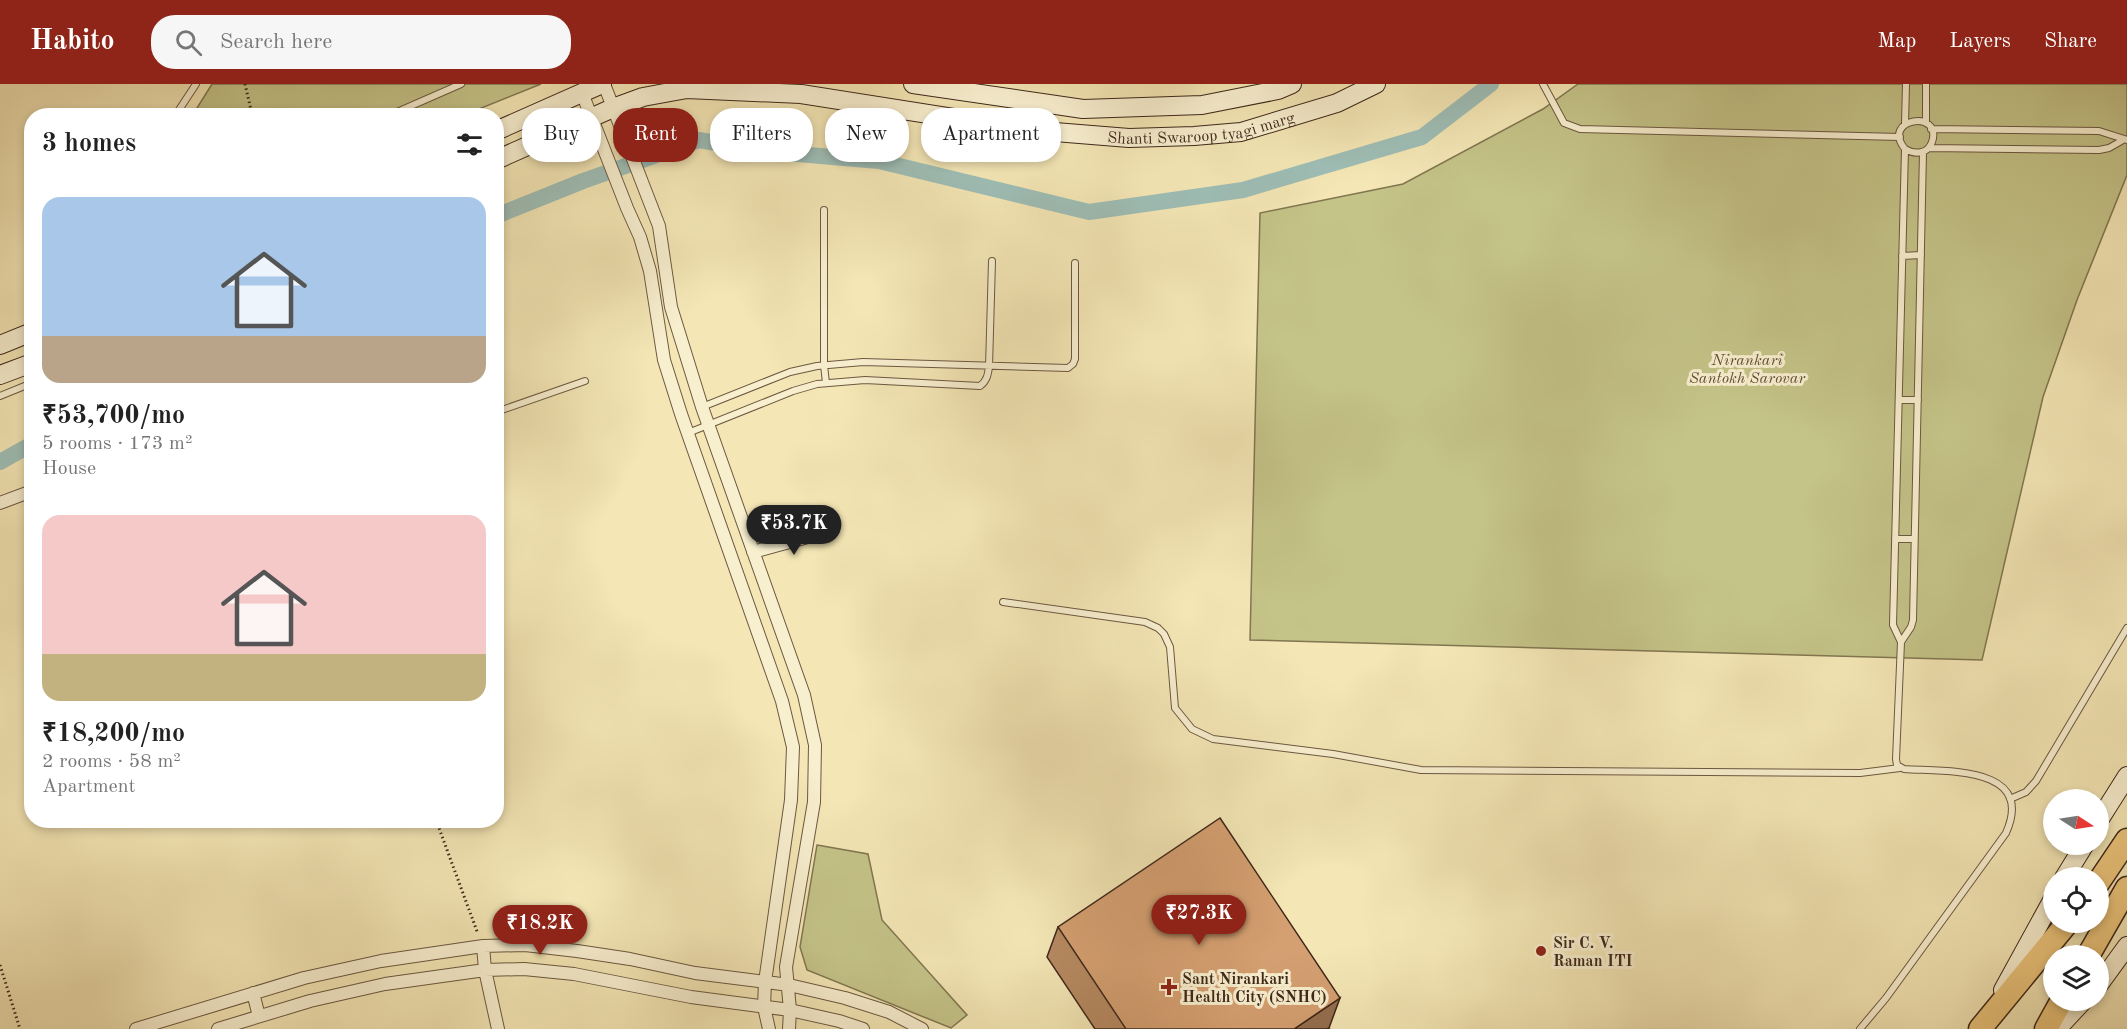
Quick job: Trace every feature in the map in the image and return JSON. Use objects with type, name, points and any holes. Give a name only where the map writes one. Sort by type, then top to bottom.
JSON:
[{"type":"highway","points":[[2109,867],[2127,840]]},
{"type":"highway","points":[[2094,945],[2127,888]]},
{"type":"highway","points":[[1984,1024],[2059,933]]},
{"type":"highway","points":[[2046,1029],[2056,1011]]},
{"type":"main road","points":[[504,127],[603,84]]},
{"type":"main road","name":"Shanti Swaroop tyagi marg","points":[[913,84],[988,93],[1083,109],[1202,105],[1278,90],[1292,84]]},
{"type":"main road","name":"Shanti Swaroop tyagi marg","points":[[601,114],[643,97],[687,89],[801,93],[1030,130],[1129,138],[1194,136],[1241,132],[1302,115],[1338,103],[1376,84]]},
{"type":"main road","name":"Shanti Swaroop tyagi marg","points":[[504,156],[522,148]]},
{"type":"main road","points":[[0,345],[24,335]]},
{"type":"main road","points":[[0,375],[24,366]]},
{"type":"main road","points":[[2109,805],[2127,776]]},
{"type":"main road","points":[[1984,1024],[2043,917]]},
{"type":"main road","points":[[2109,971],[2127,946]]},
{"type":"main road","points":[[2057,1029],[2074,1011]]},
{"type":"street","points":[[603,84],[613,108]]},
{"type":"street","points":[[582,93],[588,108]]},
{"type":"street","points":[[601,141],[640,237],[651,274],[664,360],[728,549],[783,701],[793,747],[791,800],[765,982],[764,1007],[769,1029]]},
{"type":"street","points":[[632,162],[659,226],[671,307],[702,406],[804,695],[815,745],[814,802],[786,967],[789,985],[789,1029]]},
{"type":"street","points":[[651,274],[665,271]]},
{"type":"street","points":[[681,414],[702,406]]},
{"type":"street","points":[[0,503],[24,494]]},
{"type":"street","points":[[728,549],[752,547],[826,532]]},
{"type":"street","points":[[792,784],[814,785]]},
{"type":"street","points":[[136,1029],[304,978],[370,963],[483,946],[525,945],[630,959],[695,973],[789,985],[845,998],[889,1012],[922,1029]]},
{"type":"street","points":[[483,946],[485,969],[498,1029]]},
{"type":"street","points":[[218,1029],[310,1001],[385,984],[485,969],[524,969],[574,974],[691,997],[790,1010],[863,1029]]},
{"type":"street","points":[[253,993],[259,1016]]},
{"type":"lane","points":[[180,108],[196,84]]},
{"type":"lane","points":[[406,108],[461,84]]},
{"type":"lane","points":[[1543,84],[1564,123],[1580,129],[1900,137]]},
{"type":"lane","points":[[1900,768],[1896,759],[1901,642],[1893,625],[1905,149],[1900,137],[1905,124],[1906,84]]},
{"type":"lane","points":[[1901,642],[1911,627],[1912,620],[1921,255],[1926,150],[1933,138],[1929,126],[1926,84]]},
{"type":"lane","points":[[1905,124],[1916,120],[1929,126],[2099,131],[2125,140]]},
{"type":"lane","points":[[1905,149],[1915,153],[1926,150],[2099,150],[2125,140]]},
{"type":"lane","points":[[824,210],[824,365],[826,382]]},
{"type":"lane","points":[[1902,256],[1921,255]]},
{"type":"lane","points":[[688,433],[792,391],[826,382],[865,380],[974,386],[984,383],[989,367],[992,261]]},
{"type":"lane","points":[[702,406],[790,372],[824,365],[863,362],[1068,368],[1075,359],[1075,263]]},
{"type":"lane","points":[[504,409],[585,381]]},
{"type":"lane","points":[[0,396],[24,386]]},
{"type":"lane","points":[[1899,400],[1918,400]]},
{"type":"lane","points":[[1895,539],[1914,538]]},
{"type":"lane","points":[[1003,602],[1145,622],[1158,628],[1164,634],[1170,647],[1175,708],[1192,729],[1213,739],[1333,754],[1421,770],[1860,773],[1900,768],[1979,775],[1992,780],[2004,787],[2010,799],[2012,820],[2006,833],[1886,998],[1860,1029]]},
{"type":"lane","points":[[2010,799],[2026,792],[2036,781],[2127,628]]},
{"type":"path","points":[[244,84],[250,108]]},
{"type":"path","points":[[439,828],[483,946]]},
{"type":"path","points":[[0,965],[20,1029]]},
{"type":"green space","points":[[212,84],[541,84],[481,108],[197,108]]},
{"type":"green space","name":"Nirankari Santokh Sarovar","points":[[1578,84],[2127,84],[2127,175],[2077,300],[2043,397],[1982,660],[1250,640],[1260,213],[1403,184],[1543,109]]},
{"type":"green space","points":[[817,845],[868,854],[882,920],[967,1015],[951,1028],[807,970],[800,947]]},
{"type":"building","points":[[1220,818],[1340,998],[1294,1029],[1126,1029],[1058,927]]},
{"type":"waterway","points":[[504,213],[583,181],[699,140],[762,151],[879,161],[1089,212],[1243,190],[1422,137],[1491,84]]},
{"type":"waterway","points":[[0,462],[24,448]]},
{"type":"place","name":"Sir C. V. Raman ITI","points":[[1541,951]]},
{"type":"place","name":"Sant Nirankari Health City (SNHC)","points":[[1169,987]]}]
